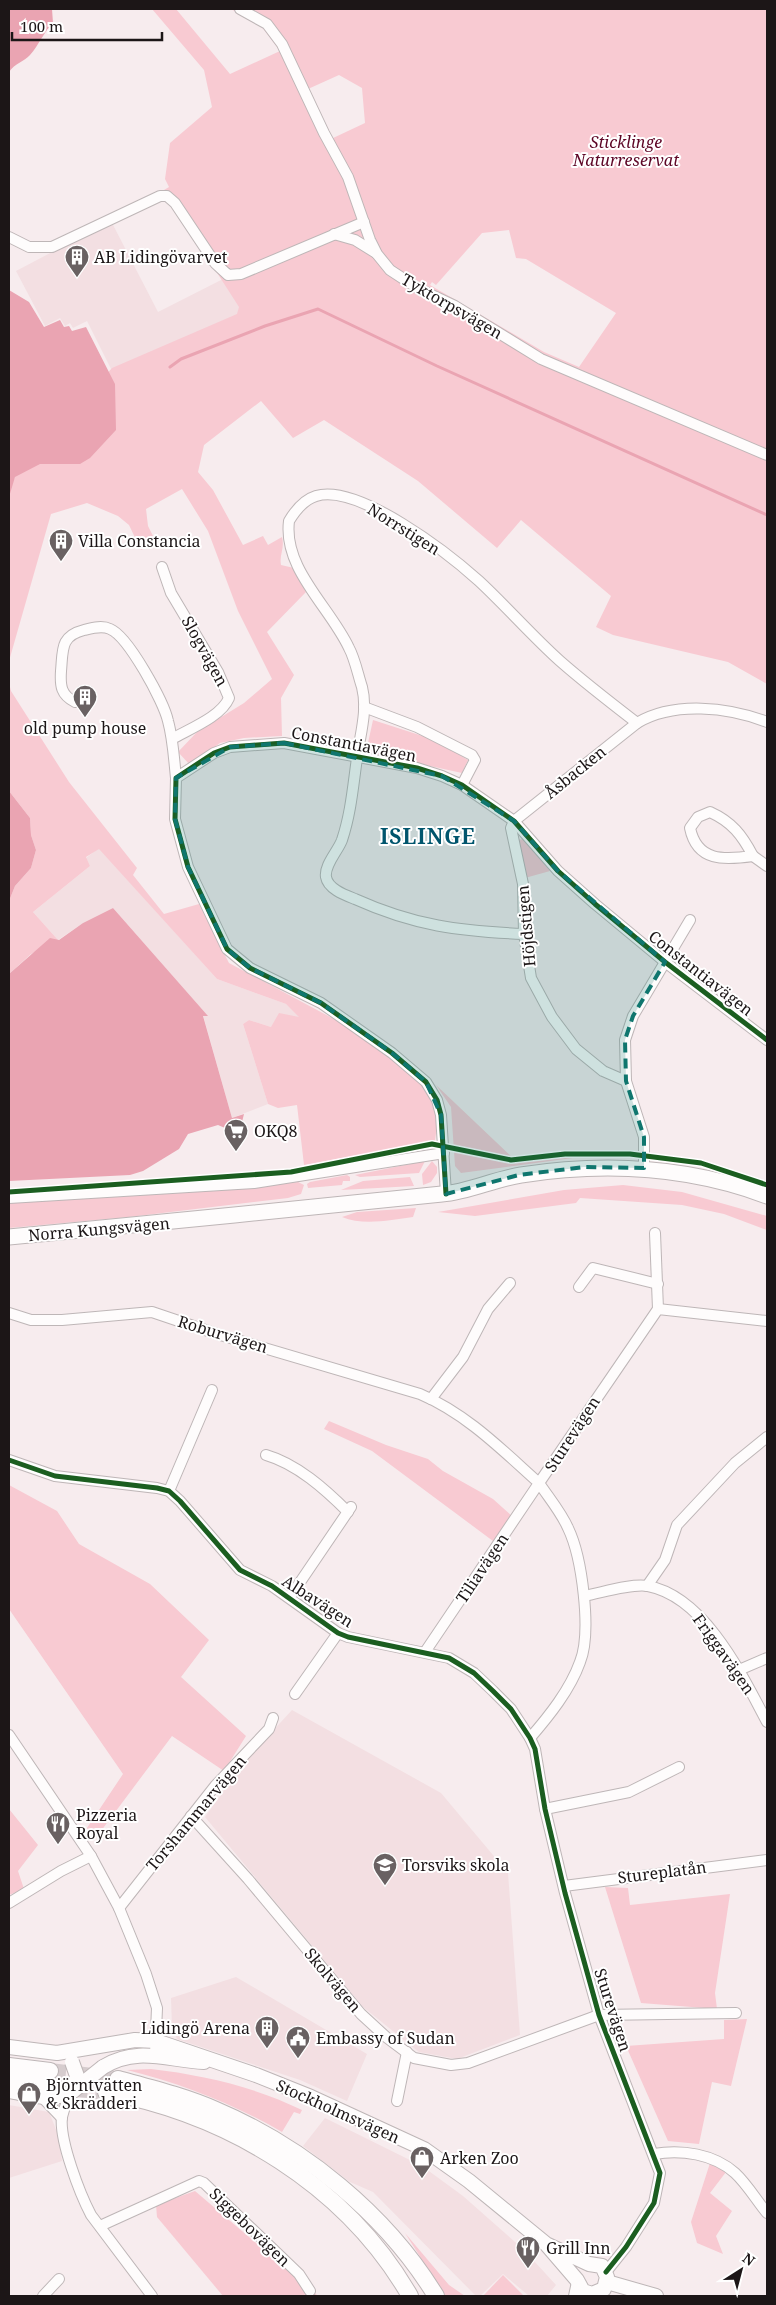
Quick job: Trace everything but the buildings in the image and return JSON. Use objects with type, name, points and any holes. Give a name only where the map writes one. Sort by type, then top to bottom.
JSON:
[{"type":"main road","points":[[446,1194],[519,1175],[584,1167],[644,1168],[692,1174],[767,1196]]},
{"type":"main road","name":"Norra Kungsvägen","points":[[9,1237],[188,1221],[446,1194]]},
{"type":"main road","points":[[9,2066],[46,2084]]},
{"type":"main road","points":[[118,2079],[172,2093],[216,2110],[254,2128],[300,2157],[338,2185],[380,2224],[403,2249],[436,2296]]},
{"type":"main road","points":[[9,2081],[46,2084]]},
{"type":"main road","points":[[106,2092],[160,2104],[217,2125],[259,2146],[332,2201],[369,2238],[410,2296]]},
{"type":"street","name":"Tyktorpsvägen","points":[[240,9],[267,24],[282,44],[324,133],[348,177],[377,254],[390,270],[402,279],[455,306],[542,358],[767,455]]},
{"type":"street","points":[[9,237],[29,247],[52,248],[160,196],[167,196],[175,203],[215,263],[228,275],[241,274],[364,222]]},
{"type":"street","points":[[334,234],[355,240],[377,254]]},
{"type":"street","name":"Norrstigen","points":[[524,934],[462,930],[420,924],[383,911],[333,888],[326,879],[326,870],[342,841],[352,802],[364,707],[362,689],[350,649],[307,582],[289,544],[288,521],[306,501],[316,496],[329,494],[366,504],[418,534],[478,581],[560,661],[637,723]]},
{"type":"street","name":"Slogvägen","points":[[162,567],[172,593],[218,672],[228,698],[226,704],[218,712],[172,738]]},
{"type":"street","points":[[75,702],[65,698],[60,686],[63,647],[67,638],[70,634],[82,630],[98,627],[110,628],[127,645],[164,705],[172,738],[176,778],[175,819],[188,867],[227,948],[250,968],[321,1003],[411,1068],[426,1082],[437,1100],[441,1115],[446,1194]]},
{"type":"street","name":"Constantiavägen","points":[[364,707],[417,727],[472,755],[475,760],[462,785]]},
{"type":"street","points":[[637,723],[652,715],[662,713],[724,710],[737,712],[767,722]]},
{"type":"street","name":"Åsbacken","points":[[514,821],[637,723]]},
{"type":"street","name":"Constantiavägen","points":[[176,778],[214,753],[239,745],[284,743],[417,768],[462,785],[514,821],[558,871],[665,962],[767,1040]]},
{"type":"street","points":[[752,856],[726,859],[709,856],[693,841],[690,828],[698,817],[710,812],[727,820],[743,836],[752,856],[767,866]]},
{"type":"street","name":"Höjdstigen","points":[[514,821],[512,835],[523,884],[524,934],[532,978],[563,1034],[576,1049],[603,1072],[626,1080]]},
{"type":"street","points":[[644,1168],[644,1137],[626,1080],[625,1040],[633,1016],[690,920]]},
{"type":"street","points":[[9,1198],[254,1183],[444,1153]]},
{"type":"street","points":[[655,1233],[658,1309],[767,1321]]},
{"type":"street","points":[[579,1286],[593,1268],[658,1284]]},
{"type":"street","points":[[432,1399],[463,1357],[488,1309],[510,1283]]},
{"type":"street","name":"Sturevägen","points":[[603,2285],[654,2203],[660,2173],[599,2014],[564,1886],[530,1738],[548,1717],[580,1663],[585,1646],[584,1596],[568,1528],[539,1483],[658,1309]]},
{"type":"street","name":"Roburvägen","points":[[9,1313],[31,1320],[62,1320],[152,1312],[217,1334],[358,1374],[432,1399],[474,1425],[539,1483]]},
{"type":"street","points":[[168,1492],[212,1390]]},
{"type":"street","points":[[646,1586],[665,1560],[677,1524],[735,1463],[767,1437]]},
{"type":"street","points":[[266,1455],[279,1458],[350,1509],[290,1597]]},
{"type":"street","name":"Albavägen","points":[[9,1460],[55,1476],[157,1488],[168,1492],[180,1501],[240,1570],[290,1597],[338,1633],[348,1637],[449,1658],[474,1673],[511,1709],[530,1738]]},
{"type":"street","name":"Tiliavägen","points":[[425,1652],[539,1483]]},
{"type":"street","name":"Friggavägen","points":[[584,1596],[646,1586],[680,1598],[692,1608],[739,1670],[767,1722]]},
{"type":"street","points":[[295,1694],[338,1633]]},
{"type":"street","points":[[739,1670],[767,1658]]},
{"type":"street","name":"Torshammarvägen","points":[[119,1908],[190,1816],[269,1728],[273,1718]]},
{"type":"street","points":[[9,1736],[91,1856],[119,1908],[154,1996],[157,2008],[155,2048]]},
{"type":"street","points":[[545,1809],[629,1792],[678,1767]]},
{"type":"street","name":"Skolvägen","points":[[190,1816],[248,1879],[362,2014],[414,2058],[451,2065],[468,2062],[599,2014]]},
{"type":"street","points":[[9,1903],[60,1871],[91,1856]]},
{"type":"street","name":"Stureplatån","points":[[564,1886],[763,1859]]},
{"type":"street","points":[[599,2014],[736,2013]]},
{"type":"street","name":"Stockholmsvägen","points":[[9,2047],[57,2053],[135,2040],[182,2060],[219,2063],[256,2075],[311,2097],[424,2150],[469,2181],[546,2244],[577,2281],[580,2288],[587,2293],[603,2285],[656,2296]]},
{"type":"street","name":"Stockholmsvägen","points":[[70,2094],[103,2066],[127,2055],[155,2048]]},
{"type":"street","points":[[397,2102],[407,2052]]},
{"type":"street","name":"Stockholmsvägen","points":[[57,2053],[72,2062],[77,2076],[70,2094]]},
{"type":"street","points":[[46,2084],[54,2097],[70,2094],[62,2118]]},
{"type":"street","points":[[9,2091],[46,2084]]},
{"type":"street","points":[[46,2084],[62,2118],[68,2154],[85,2204],[152,2296]]},
{"type":"street","points":[[654,2154],[678,2152],[707,2158],[735,2173],[767,2213]]},
{"type":"street","name":"Siggebovägen","points":[[100,2226],[199,2180],[299,2274],[310,2291]]},
{"type":"street","name":"Stockholmsvägen","points":[[546,2244],[589,2264],[599,2265],[603,2285]]},
{"type":"street","points":[[574,2296],[580,2269],[589,2264]]},
{"type":"street","points":[[43,2296],[59,2279]]},
{"type":"highlighted area","points":[[284,743],[442,776],[514,821],[558,871],[665,962],[633,1016],[625,1040],[626,1081],[644,1137],[644,1168],[584,1167],[519,1175],[446,1194],[441,1115],[426,1082],[392,1053],[321,1003],[250,968],[227,949],[188,867],[175,819],[176,778],[230,747]]},
{"type":"shaded area","points":[[9,9],[52,9],[53,23],[30,55],[9,72]]},
{"type":"shaded area","points":[[111,221],[158,312],[225,278],[243,312],[116,379],[87,321],[73,328],[70,323],[65,326],[60,318],[45,326],[16,271]]},
{"type":"shaded area","points":[[9,290],[29,302],[44,327],[60,320],[64,327],[69,326],[72,331],[86,327],[115,384],[116,430],[90,458],[80,464],[40,464],[15,477],[9,497]]},
{"type":"shaded area","points":[[9,791],[30,818],[31,835],[36,850],[31,868],[15,886],[9,901]]},
{"type":"shaded area","points":[[99,848],[217,979],[286,1004],[300,1017],[271,1027],[249,1020],[243,1024],[268,1104],[232,1118],[203,1015],[207,1015],[113,908],[83,923],[58,940],[33,912],[90,866],[86,858]]},
{"type":"shaded area","points":[[113,908],[208,1016],[203,1016],[232,1118],[244,1114],[239,1134],[218,1125],[188,1134],[179,1149],[143,1171],[130,1175],[9,1181],[9,974],[50,938],[59,940],[83,923]]},
{"type":"shaded area","name":"Torsviks skola","points":[[292,1710],[441,1793],[508,1873],[520,2035],[457,2059],[419,2052],[363,2007],[205,1817],[246,1760]]},
{"type":"shaded area","points":[[236,1977],[367,2054],[347,2101],[300,2080],[177,2039],[172,2028],[171,1998]]},
{"type":"shaded area","points":[[9,2105],[49,2112],[59,2137],[62,2161],[9,2178]]},
{"type":"shaded area","points":[[325,2118],[422,2166],[463,2196],[523,2249],[556,2285],[547,2296],[529,2296],[503,2274],[480,2296],[476,2296],[373,2192],[350,2182],[303,2146]]},
{"type":"green space","name":"Sticklinge Naturreservat","points":[[152,9],[176,9],[230,74],[280,51],[262,27],[231,9],[767,9],[767,684],[728,662],[613,635],[596,627],[611,596],[521,520],[497,548],[418,481],[324,420],[293,438],[261,401],[204,445],[198,472],[213,490],[243,545],[263,536],[268,545],[282,537],[281,565],[294,568],[306,592],[267,632],[294,675],[281,698],[282,736],[244,738],[220,743],[190,765],[178,752],[197,732],[244,703],[272,679],[238,611],[208,531],[182,489],[146,509],[148,526],[156,542],[141,550],[129,525],[118,516],[87,503],[51,514],[9,661],[9,489],[16,475],[112,368],[237,314],[239,307],[164,190],[169,187],[165,179],[170,143],[212,107],[204,70]],"holes":[[[339,75],[362,88],[365,123],[331,139],[308,89]],[[509,230],[516,258],[526,259],[616,313],[579,367],[544,352],[430,285],[432,282],[436,285],[482,233]]]},
{"type":"green space","points":[[9,683],[11,691],[69,782],[137,868],[133,875],[164,914],[199,904],[229,963],[347,1026],[400,1062],[423,1084],[434,1105],[437,1125],[435,1141],[304,1165],[297,1105],[278,1108],[268,1104],[243,1024],[249,1020],[271,1027],[279,1013],[299,1017],[286,1004],[217,979],[99,849],[86,857],[90,866],[33,912],[58,940],[31,954],[9,974],[9,901],[15,886],[31,868],[36,850],[31,835],[30,818],[9,791]]},
{"type":"green space","points":[[373,720],[435,740],[468,760],[462,773],[366,752]]},
{"type":"green space","points":[[524,839],[550,871],[525,878],[516,840]]},
{"type":"green space","points":[[436,1085],[513,1158],[579,1150],[580,1157],[461,1173],[455,1166],[451,1107]]},
{"type":"green space","points":[[425,1161],[419,1173],[360,1177],[355,1175]]},
{"type":"green space","points":[[432,1161],[437,1167],[437,1173],[431,1182],[423,1185],[422,1174]]},
{"type":"green space","points":[[347,1175],[350,1177],[350,1181],[343,1181],[342,1185],[308,1188],[307,1184],[310,1182]]},
{"type":"green space","points":[[410,1177],[414,1186],[341,1190],[363,1181]]},
{"type":"green space","points":[[298,1182],[304,1185],[301,1194],[288,1198],[129,1217],[9,1228],[9,1203],[197,1192]]},
{"type":"green space","points":[[623,1185],[682,1192],[767,1216],[767,1230],[724,1214],[682,1205],[580,1198],[576,1203],[475,1216],[438,1212],[564,1190]]},
{"type":"green space","points":[[416,1208],[413,1217],[386,1221],[368,1222],[342,1217],[357,1212]]},
{"type":"green space","points":[[329,1421],[386,1445],[428,1459],[443,1471],[493,1499],[513,1517],[493,1541],[372,1451],[324,1429]]},
{"type":"green space","points":[[9,1485],[57,1511],[79,1544],[150,1584],[209,1640],[181,1677],[246,1736],[224,1771],[172,1736],[95,1839],[87,1828],[123,1774],[9,1609]]},
{"type":"green space","points":[[9,1809],[38,1845],[18,1871],[24,1889],[9,1895]]},
{"type":"green space","points":[[605,1887],[628,1888],[630,1905],[730,1894],[715,1993],[717,2009],[641,2003]]},
{"type":"green space","points":[[747,2019],[731,2086],[712,2082],[699,2144],[668,2141],[626,2046],[724,2039],[724,2020]]},
{"type":"green space","points":[[151,2069],[228,2083],[266,2095],[302,2110],[300,2114],[294,2112],[282,2132],[206,2095],[127,2070]]},
{"type":"green space","points":[[710,2163],[726,2172],[710,2193],[732,2211],[716,2236],[723,2254],[697,2243],[691,2222]]},
{"type":"green space","points":[[195,2191],[318,2296],[223,2296],[157,2217],[156,2205]]},
{"type":"green space","points":[[405,2233],[449,2285],[465,2296],[445,2296]]},
{"type":"green space","points":[[503,2275],[524,2296],[483,2296]]},
{"type":"waterway","points":[[170,367],[181,359],[265,326],[318,309],[437,366],[767,515]]},
{"type":"tunnel","points":[[50,2071],[118,2079]]},
{"type":"tunnel","points":[[48,2086],[106,2092]]},
{"type":"cycle path","points":[[446,1194],[441,1115],[437,1100],[426,1082],[392,1053],[321,1003],[250,968],[227,949],[188,867],[175,819],[176,778],[214,753],[230,747],[284,743],[417,768],[462,785],[514,821],[558,871],[595,904],[665,962],[767,1040]]},
{"type":"cycle path","points":[[9,1192],[291,1172],[432,1144],[511,1160],[565,1154],[630,1154],[701,1163],[767,1185]]},
{"type":"cycle path","points":[[9,1460],[55,1476],[169,1491],[240,1570],[272,1586],[338,1633],[348,1637],[449,1658],[474,1673],[511,1709],[535,1749],[545,1809],[565,1893],[599,2015],[660,2173],[654,2203],[626,2247],[606,2272]]},
{"type":"place","name":"AB Lidingövarvet","points":[[77,278]]},
{"type":"place","name":"Villa Constancia","points":[[61,562]]},
{"type":"place","name":"old pump house","points":[[85,718]]},
{"type":"place","name":"OKQ8","points":[[236,1152]]},
{"type":"place","name":"Pizzeria Royal","points":[[58,1845]]},
{"type":"place","name":"Torsviks skola","points":[[385,1886]]},
{"type":"place","name":"Lidingö Arena","points":[[267,2049]]},
{"type":"place","name":"Embassy of Sudan","points":[[298,2059]]},
{"type":"place","name":"Björntvätten & Skrädderi","points":[[29,2115]]},
{"type":"place","name":"Arken Zoo","points":[[422,2179]]},
{"type":"place","name":"Grill Inn","points":[[528,2269]]},
{"type":"district","name":"ISLINGE","points":[[428,837]]}]
